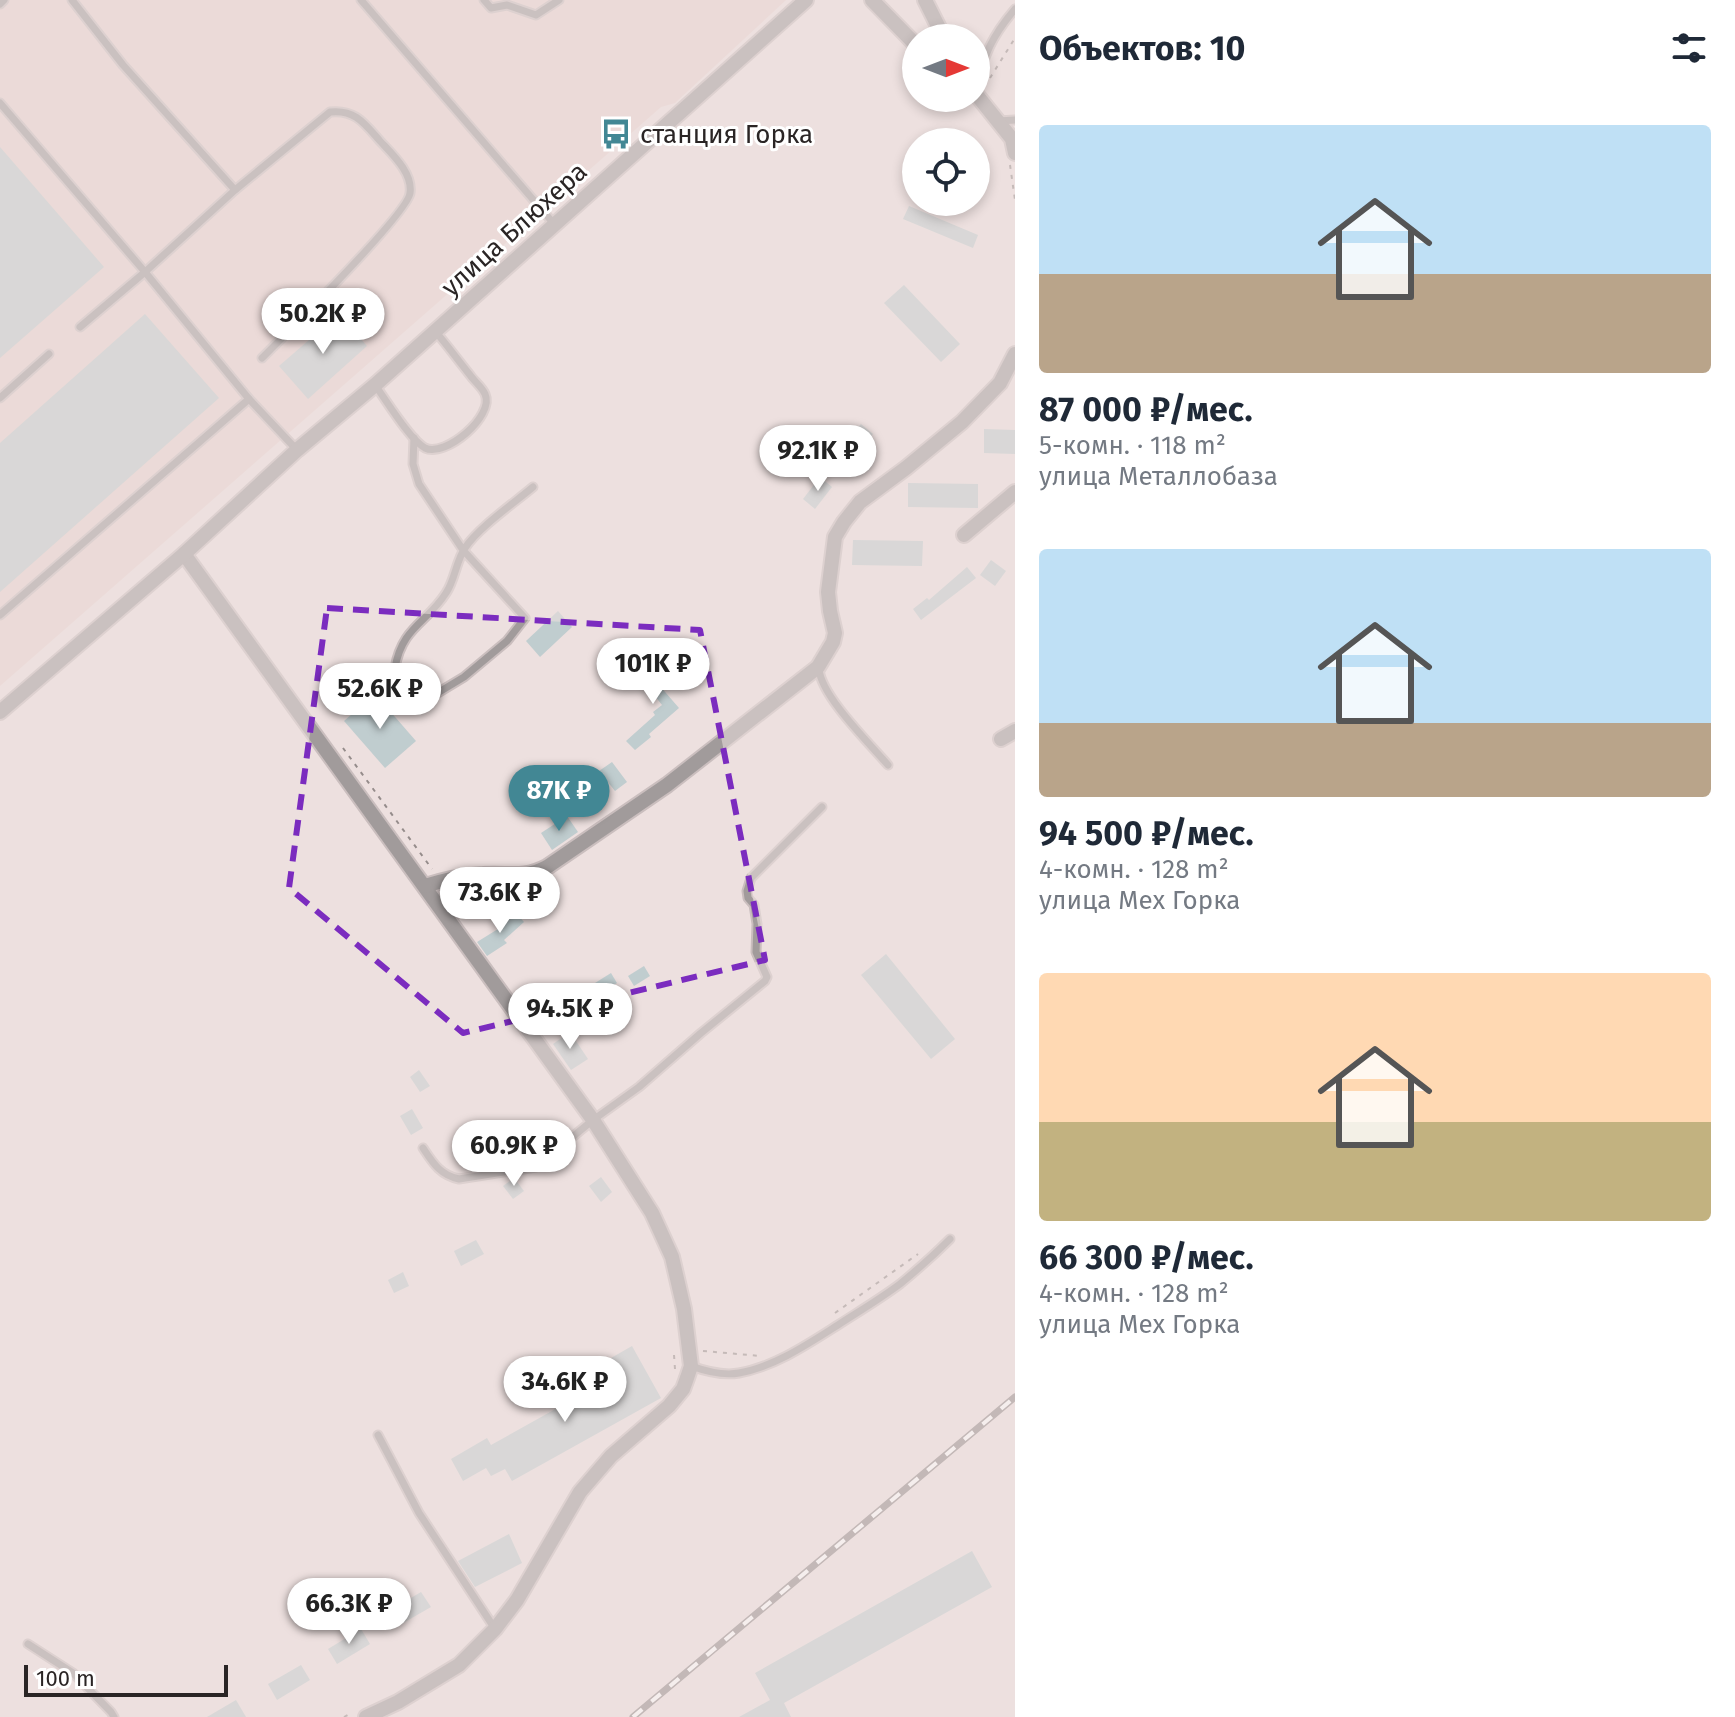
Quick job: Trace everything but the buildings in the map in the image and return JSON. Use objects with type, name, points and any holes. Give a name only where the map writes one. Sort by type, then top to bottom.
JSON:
[{"type":"street","name":"улица Блюхера","points":[[0,712],[184,554],[297,450],[375,385],[806,0]]},
{"type":"street","points":[[872,0],[902,31]]},
{"type":"street","points":[[925,0],[937,24]]},
{"type":"street","points":[[990,110],[1012,139],[1015,151]]},
{"type":"street","points":[[431,884],[486,874],[532,875],[547,867],[667,785],[818,667],[835,633],[828,592],[835,537],[844,522],[860,502],[962,422],[1000,383],[1015,354]]},
{"type":"street","points":[[964,535],[1015,492]]},
{"type":"street","points":[[184,554],[431,884],[593,1120],[652,1213],[672,1257],[684,1309],[691,1366],[683,1389],[669,1406],[611,1456],[580,1492],[517,1600],[495,1629],[459,1665],[398,1702],[364,1712]]},
{"type":"street","points":[[1001,739],[1015,731]]},
{"type":"lane","points":[[72,0],[123,65],[235,190]]},
{"type":"lane","points":[[361,0],[555,225]]},
{"type":"lane","points":[[484,0],[491,8],[507,5],[536,15],[559,0]]},
{"type":"lane","points":[[990,43],[1015,9]]},
{"type":"lane","points":[[0,103],[249,399],[297,450]]},
{"type":"lane","points":[[80,327],[235,190],[330,112],[341,110],[361,120],[398,162],[408,179],[411,192],[375,240],[262,358]]},
{"type":"lane","points":[[998,121],[1015,120]]},
{"type":"lane","points":[[375,385],[424,447],[434,450],[444,448],[470,429],[485,411],[486,395],[435,331]]},
{"type":"lane","points":[[0,398],[49,354]]},
{"type":"lane","points":[[0,615],[249,399]]},
{"type":"lane","points":[[414,438],[413,464],[419,484],[463,550],[525,618],[507,641],[464,677],[421,703],[402,702],[395,695],[394,677],[403,641],[445,595],[463,550],[477,534],[533,487]]},
{"type":"lane","points":[[818,667],[819,676],[831,699],[888,765]]},
{"type":"lane","points":[[423,1148],[439,1171],[459,1179],[536,1167],[639,1087],[765,981],[767,977],[756,952],[757,924],[754,905],[748,898],[748,885],[751,878],[822,807]]},
{"type":"lane","points":[[691,1366],[711,1372],[741,1373],[800,1348],[897,1286],[950,1239]]},
{"type":"lane","points":[[378,1435],[419,1513],[495,1629]]},
{"type":"lane","points":[[28,1644],[73,1673],[114,1717]]},
{"type":"path","points":[[990,79],[1015,38]]},
{"type":"path","points":[[338,741],[433,869],[431,884],[443,896],[500,890]]},
{"type":"path","points":[[674,1345],[675,1371]]},
{"type":"path","points":[[344,1717],[364,1712]]},
{"type":"highlighted area","points":[[327,608],[700,630],[765,960],[463,1033],[289,888]]},
{"type":"shaded area","points":[[0,0],[786,0],[675,103],[661,107],[0,686]]},
{"type":"railway","points":[[633,1717],[1015,1397]]},
{"type":"place","name":"станция Горка","points":[[616,134]]}]
